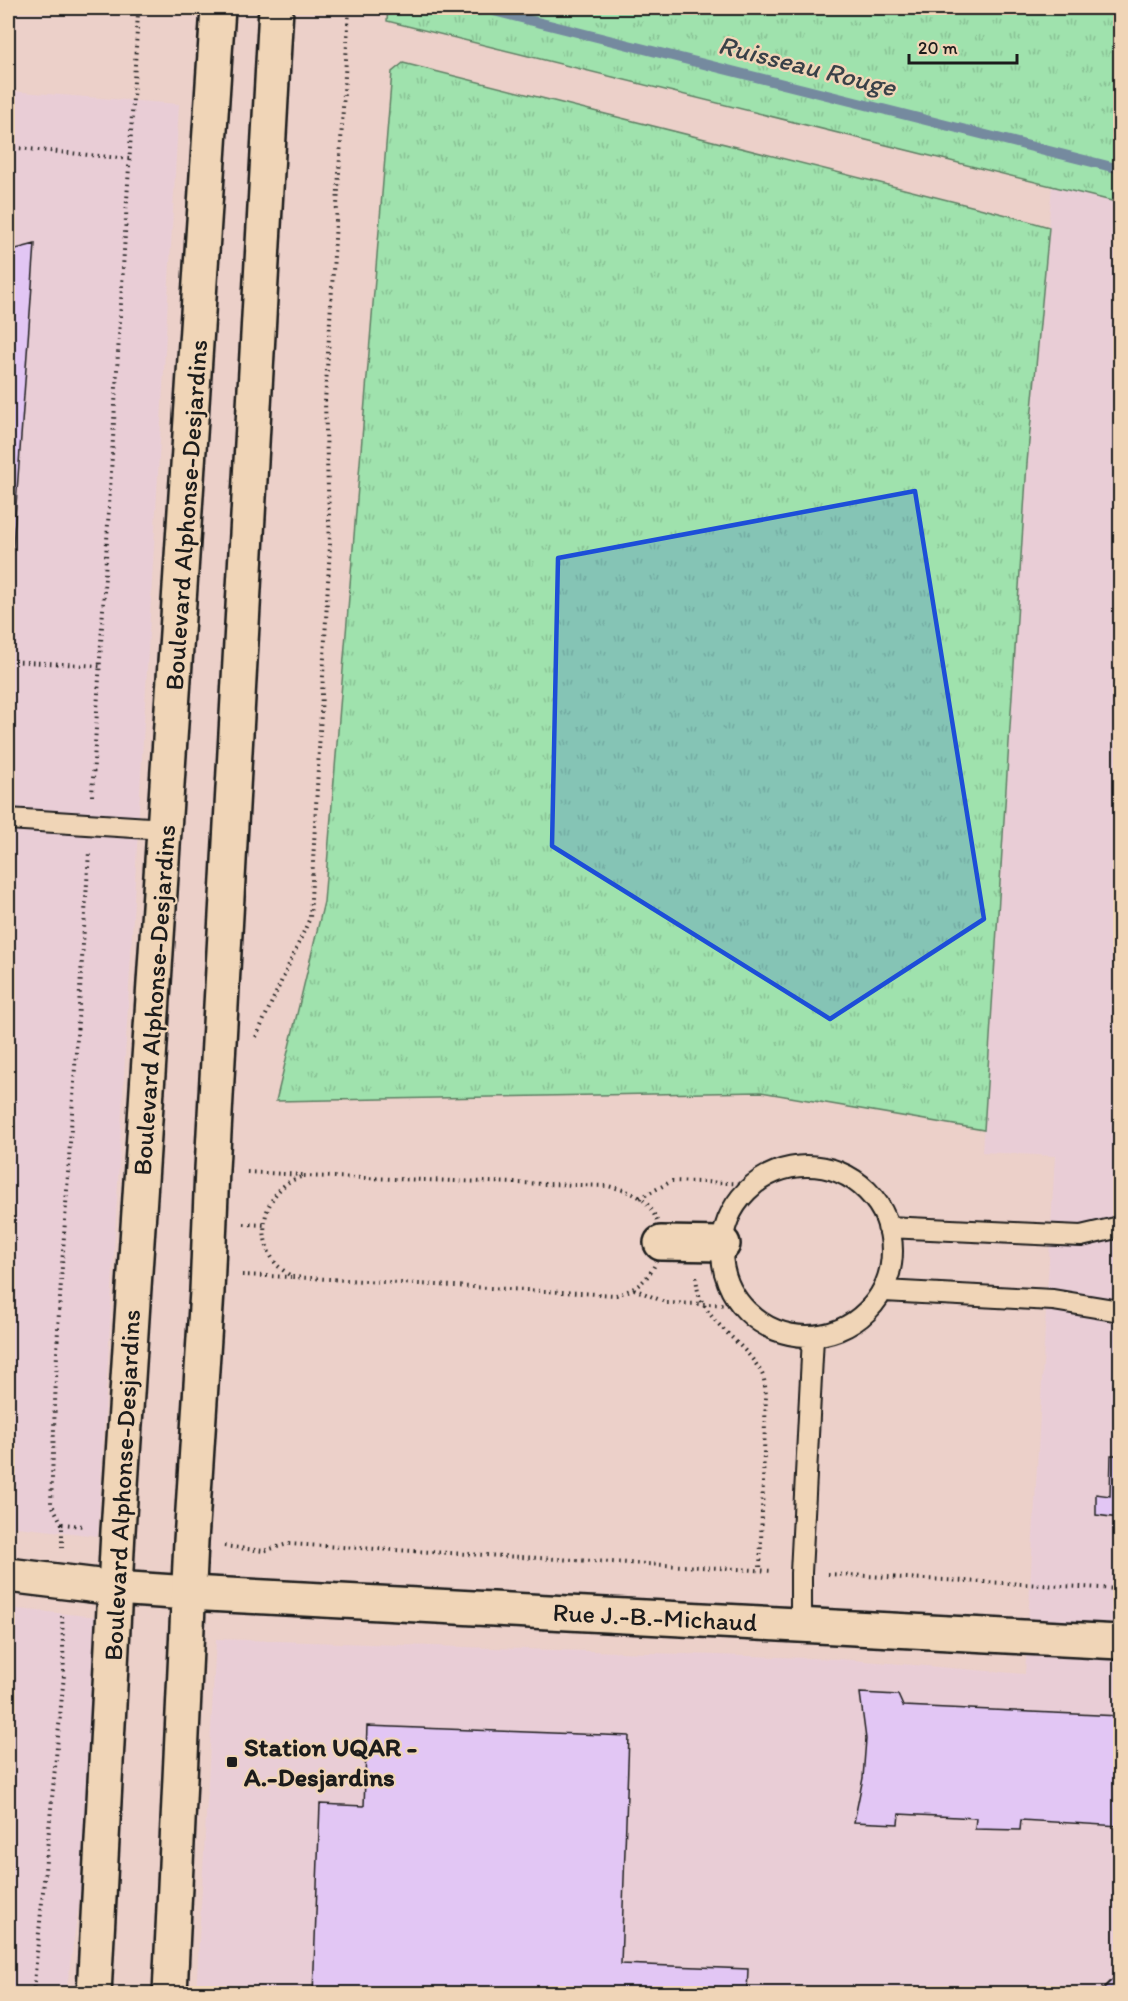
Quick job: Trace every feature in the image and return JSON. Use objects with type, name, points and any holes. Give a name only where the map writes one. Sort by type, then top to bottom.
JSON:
[{"type":"main road","name":"Boulevard Alphonse-Desjardins","points":[[94,1994],[115,1588],[218,8]]},
{"type":"main road","points":[[170,1994],[206,1273],[276,8]]},
{"type":"main road","points":[[661,1243],[711,1243]]},
{"type":"main road","name":"Rue J.-B.-Michaud","points":[[8,1575],[115,1588],[189,1593],[1120,1642]]},
{"type":"lane","points":[[8,819],[165,829]]},
{"type":"lane","points":[[798,1166],[826,1168],[852,1178],[873,1197],[888,1227],[892,1262],[884,1291],[867,1311],[848,1325],[813,1337],[792,1336],[774,1329],[750,1314],[732,1292],[723,1265],[711,1243],[722,1238],[731,1211],[748,1189],[771,1173],[798,1166]]},
{"type":"lane","points":[[888,1227],[1081,1236],[1120,1227]]},
{"type":"lane","points":[[884,1291],[1053,1300],[1120,1311]]},
{"type":"lane","points":[[801,1625],[801,1573],[813,1337]]},
{"type":"path","points":[[8,147],[130,159],[138,13],[142,8]]},
{"type":"path","points":[[252,1043],[310,918],[330,544],[325,402],[349,10],[347,8]]},
{"type":"path","points":[[8,661],[100,666]]},
{"type":"path","points":[[206,1273],[616,1295],[633,1289],[648,1277],[657,1261],[661,1243],[659,1226],[652,1210],[640,1198],[625,1190],[608,1186],[304,1176],[212,1169]]},
{"type":"path","points":[[292,1277],[278,1265],[268,1250],[264,1232],[266,1213],[274,1197],[287,1184],[304,1176]]},
{"type":"path","points":[[640,1198],[672,1181],[754,1184]]},
{"type":"path","points":[[711,1243],[695,1271],[699,1294],[716,1320],[749,1355],[762,1374],[766,1395],[760,1570]]},
{"type":"path","points":[[633,1289],[667,1303],[743,1305]]},
{"type":"path","points":[[263,1551],[288,1544],[1120,1589]]},
{"type":"path","points":[[33,1994],[64,1675],[62,1623]]},
{"type":"highlighted area","points":[[915,491],[984,919],[830,1019],[552,846],[558,558]]},
{"type":"shaded area","points":[[8,91],[179,104],[98,1536],[8,1526]]},
{"type":"shaded area","points":[[1052,185],[1120,203],[1120,1993],[196,1994],[216,1639],[840,1659],[1025,1674],[1055,1156],[982,1152],[1027,463]]},
{"type":"shaded area","points":[[8,1608],[98,1617],[91,1795],[66,1993],[8,1994]]},
{"type":"green space","points":[[388,8],[1120,8],[1120,203],[387,21]]},
{"type":"green space","points":[[403,63],[1049,227],[1027,463],[984,1130],[761,1092],[276,1101],[324,902],[392,72]]},
{"type":"building","points":[[35,244],[8,615],[8,251]]},
{"type":"building","points":[[1111,1455],[1120,1455],[1120,1536],[1119,1518],[1096,1515],[1096,1494],[1110,1496]]},
{"type":"building","points":[[860,1693],[898,1695],[903,1706],[1120,1716],[1120,1826],[1021,1820],[1020,1830],[975,1829],[976,1818],[899,1814],[898,1824],[854,1822],[863,1778],[866,1739]]},
{"type":"building","points":[[367,1726],[629,1736],[621,1964],[748,1969],[747,1994],[313,1994],[320,1804],[364,1806]]},
{"type":"building","points":[[1120,1972],[1120,1994],[1098,1994]]},
{"type":"waterway","name":"Ruisseau Rouge","points":[[482,8],[1120,169]]},
{"type":"place","name":"Station UQAR - A.-Desjardins","points":[[232,1762]]}]
